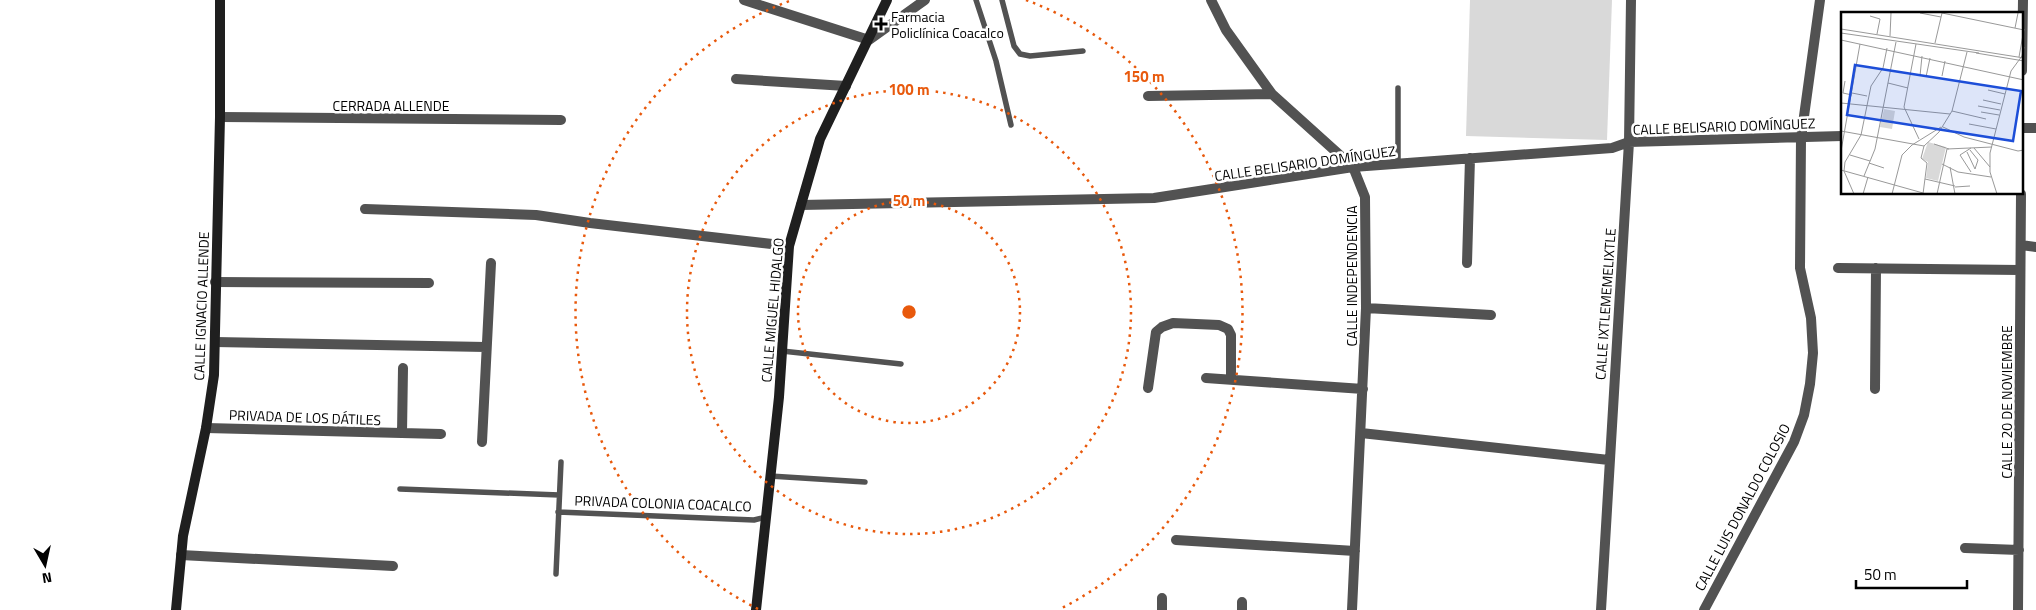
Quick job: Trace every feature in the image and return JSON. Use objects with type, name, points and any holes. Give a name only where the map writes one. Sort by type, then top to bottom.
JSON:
[{"type":"street","name":"CALLE IGNACIO ALLENDE","points":[[176,610],[183,536],[211,402],[220,117],[220,0]]},
{"type":"street","points":[[744,0],[869,40],[925,0]]},
{"type":"street","name":"CALLE MIGUEL HIDALGO","points":[[756,610],[782,351],[789,246],[820,140],[887,0]]},
{"type":"street","name":"CALLE INDEPENDENCIA","points":[[1211,0],[1226,30],[1272,94],[1353,167],[1366,196],[1366,308],[1352,610]]},
{"type":"street","name":"CALLE IXTLEMEMELIXTLE","points":[[1601,610],[1629,142],[1631,0]]},
{"type":"street","name":"CALLE LUIS DONALDO COLOSIO","points":[[1704,610],[1794,442],[1804,415],[1814,353],[1812,318],[1800,268],[1801,138],[1820,0]]},
{"type":"street","points":[[736,79],[846,86]]},
{"type":"street","points":[[1148,96],[1272,94]]},
{"type":"street","name":"CERRADA ALLENDE","points":[[220,117],[561,120]]},
{"type":"street","name":"CALLE BELISARIO DOMÍNGUEZ","points":[[801,205],[1154,198],[1353,167],[1612,148],[1629,142],[1841,136]]},
{"type":"street","points":[[1467,263],[1470,158]]},
{"type":"street","name":"CALLE 20 DE NOVIEMBRE","points":[[2018,610],[2021,195]]},
{"type":"street","points":[[365,209],[536,215],[789,246]]},
{"type":"street","points":[[2021,246],[2036,247]]},
{"type":"street","points":[[482,442],[490,263]]},
{"type":"street","points":[[1838,268],[2020,270]]},
{"type":"street","points":[[1875,389],[1876,268]]},
{"type":"street","points":[[215,282],[429,283]]},
{"type":"street","points":[[1366,308],[1491,315]]},
{"type":"street","points":[[1148,388],[1156,332],[1162,327],[1173,323],[1219,325],[1228,329],[1231,335],[1231,380]]},
{"type":"street","points":[[214,342],[486,347]]},
{"type":"street","points":[[402,433],[403,368]]},
{"type":"street","points":[[1206,378],[1363,389]]},
{"type":"street","name":"PRIVADA DE LOS DÁTILES","points":[[206,428],[441,434]]},
{"type":"street","points":[[1360,433],[1609,460]]},
{"type":"street","points":[[1176,540],[1355,551]]},
{"type":"street","points":[[1965,548],[2018,550]]},
{"type":"street","points":[[182,555],[393,566]]},
{"type":"street","points":[[1162,598],[1162,610]]},
{"type":"lane","points":[[976,0],[996,61],[1011,125]]},
{"type":"lane","points":[[1002,0],[1014,46],[1020,54],[1030,56],[1083,51]]},
{"type":"lane","points":[[1398,88],[1398,164]]},
{"type":"lane","points":[[782,351],[901,364]]},
{"type":"lane","points":[[556,574],[561,462]]},
{"type":"lane","points":[[770,476],[865,482]]},
{"type":"lane","points":[[400,489],[559,495]]},
{"type":"lane","name":"PRIVADA COLONIA COACALCO","points":[[558,512],[754,520],[766,517]]},
{"type":"shaded area","points":[[1470,0],[1612,0],[1607,140],[1466,136]]},
{"type":"place","name":"Farmacia Policlínica Coacalco","points":[[881,24]]}]
